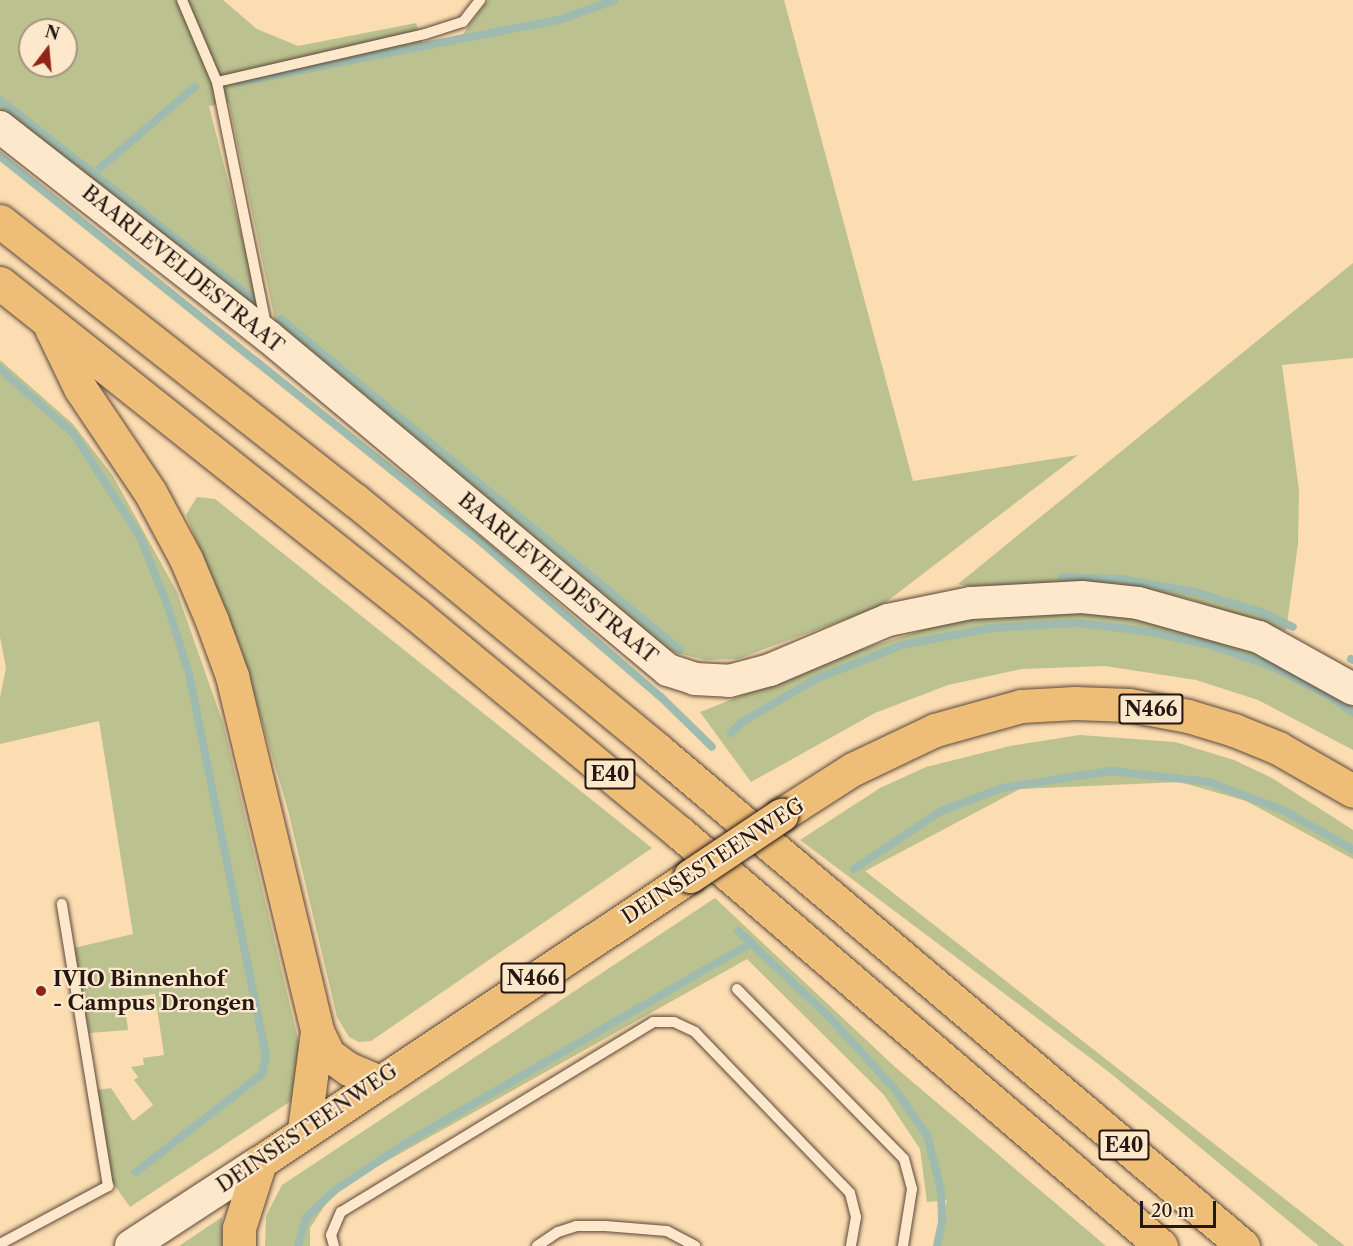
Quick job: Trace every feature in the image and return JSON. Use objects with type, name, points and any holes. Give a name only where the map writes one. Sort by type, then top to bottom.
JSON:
[{"type":"main road","name":"E40","points":[[0,221],[374,515],[667,758],[1243,1246]]},
{"type":"main road","name":"E40","points":[[0,283],[416,614],[680,833],[1161,1246]]},
{"type":"main road","points":[[46,318],[81,387],[150,492],[186,559],[212,621],[232,676],[316,1031],[328,1054],[349,1069],[377,1081]]},
{"type":"main road","name":"DEINSESTEENWEG","points":[[260,1162],[377,1081],[781,815],[853,769],[935,730],[1021,706],[1075,703],[1130,705],[1216,724],[1278,748],[1353,791]]},
{"type":"main road","points":[[304,1130],[316,1031]]},
{"type":"main road","points":[[239,1246],[239,1228],[260,1162]]},
{"type":"street","name":"BAARLEVELDESTRAAT","points":[[0,127],[269,337],[630,641],[668,670],[695,679],[729,681],[770,670],[888,620],[971,603],[1082,597],[1138,603],[1259,637],[1353,688]]},
{"type":"street","name":"DEINSESTEENWEG","points":[[130,1246],[260,1162]]},
{"type":"lane","points":[[182,0],[217,82],[269,337]]},
{"type":"lane","points":[[217,82],[425,34],[464,22],[480,0]]},
{"type":"lane","points":[[0,1244],[108,1186],[62,904]]},
{"type":"lane","points":[[737,989],[904,1159],[912,1190],[903,1246]]},
{"type":"lane","points":[[334,1246],[331,1235],[341,1212],[653,1023],[674,1022],[696,1032],[850,1193],[856,1217],[851,1246]]},
{"type":"lane","points":[[537,1246],[558,1232],[576,1226],[668,1231],[695,1246]]},
{"type":"green space","points":[[0,0],[223,0],[257,29],[298,46],[416,23],[423,43],[463,34],[488,0],[784,0],[913,481],[1078,455],[881,606],[738,659],[706,660],[669,651],[277,330],[229,103],[209,106],[255,288],[256,316],[0,114]]},
{"type":"green space","points":[[1353,263],[1353,358],[1282,365],[1299,490],[1298,544],[1286,631],[1186,598],[1126,587],[1053,583],[972,587],[958,584]]},
{"type":"green space","points":[[0,360],[73,424],[113,476],[177,592],[223,723],[301,1052],[297,1097],[130,1207],[110,1179],[97,1090],[111,1088],[133,1121],[153,1105],[134,1080],[138,1077],[131,1067],[144,1065],[143,1058],[164,1055],[155,994],[124,998],[128,1030],[89,1033],[74,948],[133,934],[99,721],[0,744],[0,697],[6,668],[0,637]]},
{"type":"green space","points":[[197,497],[215,499],[652,848],[371,1041],[359,1042],[349,1037],[337,1017],[288,810],[240,646],[186,515]]},
{"type":"green space","points":[[1068,610],[1148,619],[1216,635],[1277,659],[1353,703],[1353,750],[1258,700],[1196,680],[1105,666],[1022,669],[948,685],[875,713],[751,782],[700,712],[850,653],[932,627],[993,615]]},
{"type":"green space","points":[[1080,735],[1175,742],[1234,760],[1272,778],[1353,830],[1353,859],[1246,801],[1180,782],[1020,789],[865,871],[1345,1246],[1319,1246],[1109,1072],[800,840],[880,788],[926,767],[1010,746]]},
{"type":"green space","points":[[715,898],[895,1067],[1106,1246],[936,1246],[947,1200],[927,1202],[920,1149],[884,1095],[747,959],[335,1190],[310,1228],[310,1246],[265,1246],[266,1216],[282,1185]]},
{"type":"green space","points":[[222,1217],[222,1246],[179,1246]]},
{"type":"waterway","points":[[239,82],[562,19],[615,0]]},
{"type":"waterway","points":[[100,168],[195,87]]},
{"type":"waterway","points":[[0,100],[252,298]]},
{"type":"waterway","points":[[0,156],[480,541],[661,697],[712,747]]},
{"type":"waterway","points":[[281,319],[680,650]]},
{"type":"waterway","points":[[0,369],[73,433],[139,535],[166,601],[189,674],[266,1055],[262,1074],[136,1172]]},
{"type":"waterway","points":[[1062,577],[1121,579],[1195,592],[1261,612],[1293,627]]},
{"type":"waterway","points":[[731,733],[742,722],[818,678],[902,645],[992,628],[1076,623],[1146,631],[1210,645],[1271,666],[1330,696],[1353,713]]},
{"type":"waterway","points":[[854,869],[939,812],[1002,788],[1111,771],[1209,782],[1285,811],[1353,850]]},
{"type":"waterway","points":[[738,931],[829,1017],[893,1087],[927,1135],[941,1190],[942,1222],[937,1246]]},
{"type":"waterway","points":[[298,1246],[306,1218],[335,1190],[406,1143],[751,943]]},
{"type":"place","name":"IVIO Binnenhof - Campus Drongen","points":[[41,991]]}]
